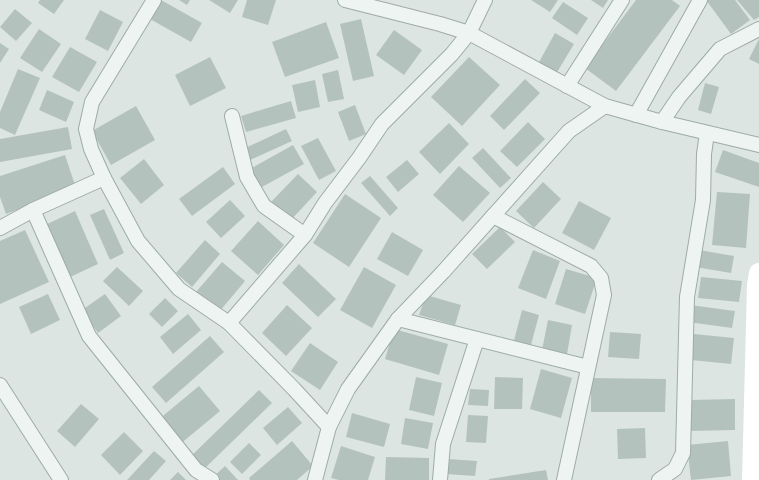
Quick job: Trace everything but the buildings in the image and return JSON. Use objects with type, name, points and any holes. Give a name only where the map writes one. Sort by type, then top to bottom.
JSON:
[{"type":"main road","points":[[752,480],[757,285],[759,274]]},
{"type":"street","points":[[154,0],[92,102],[86,129],[91,149],[104,178],[138,241],[179,288],[229,323],[329,427]]},
{"type":"street","points":[[345,0],[440,24],[469,33],[605,106],[662,122],[759,145]]},
{"type":"street","points":[[229,323],[305,235],[325,203],[359,158],[382,124],[452,54],[469,33],[485,0]]},
{"type":"street","points":[[568,86],[622,0]]},
{"type":"street","points":[[636,115],[700,0]]},
{"type":"street","points":[[662,122],[679,97],[720,49],[759,29]]},
{"type":"street","points":[[315,480],[329,427],[348,389],[398,319],[443,272],[569,131],[605,106]]},
{"type":"street","points":[[232,116],[247,177],[264,206],[305,235]]},
{"type":"street","points":[[659,480],[675,468],[684,453],[687,297],[703,200],[704,154],[707,133]]},
{"type":"street","points":[[0,228],[33,210],[104,178]]},
{"type":"street","points":[[33,210],[89,336],[196,470],[212,480]]},
{"type":"street","points":[[493,216],[591,266],[601,278],[604,295],[564,480]]},
{"type":"street","points":[[398,319],[588,367]]},
{"type":"street","points":[[440,480],[443,444],[477,339]]},
{"type":"street","points":[[0,385],[61,480]]}]
